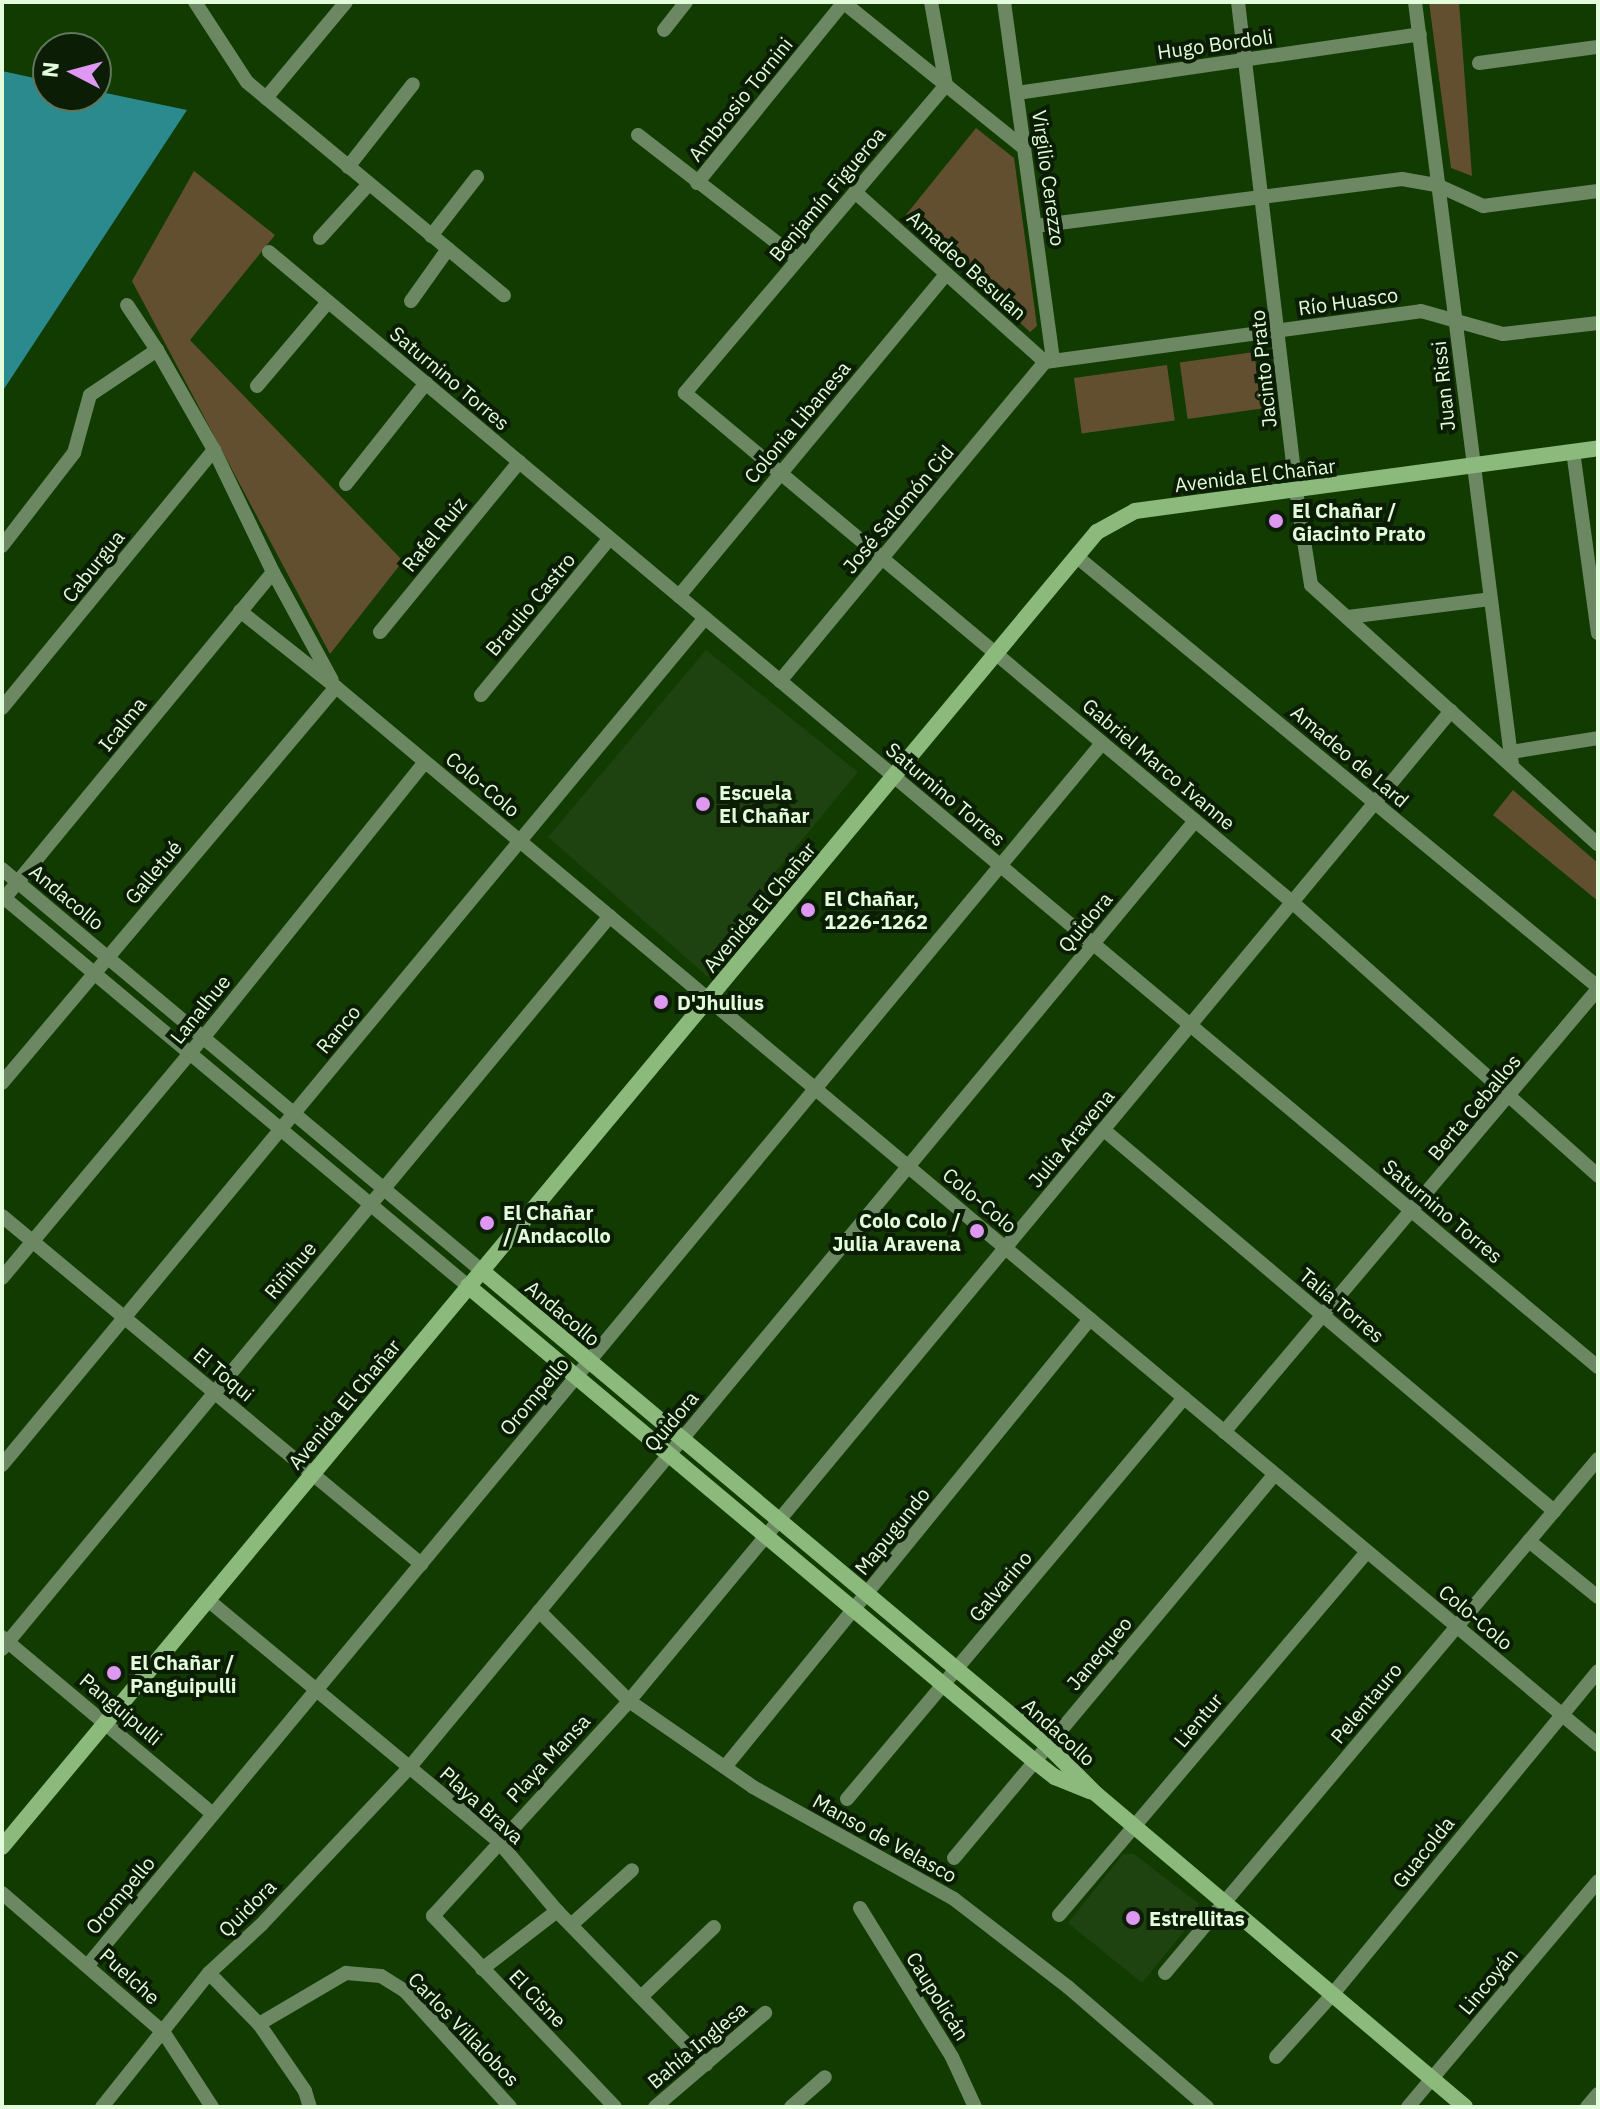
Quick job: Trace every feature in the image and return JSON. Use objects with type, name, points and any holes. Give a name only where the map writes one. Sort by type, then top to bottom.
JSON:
[{"type":"street","points":[[266,98],[346,2]]},
{"type":"street","points":[[664,30],[686,2]]},
{"type":"street","points":[[843,2],[1024,148]]},
{"type":"street","name":"Ambrosio Tornini","points":[[697,183],[843,2]]},
{"type":"street","points":[[931,2],[946,85]]},
{"type":"street","name":"Virgilio Cerezzo","points":[[1004,2],[1035,226],[1049,361]]},
{"type":"street","name":"Jacinto Prato","points":[[1238,2],[1296,491],[1311,585],[1451,711],[1512,758],[1598,844]]},
{"type":"street","name":"Juan Rissi","points":[[1415,2],[1472,466],[1512,758]]},
{"type":"street","points":[[197,3],[247,82],[504,295]]},
{"type":"street","name":"Hugo Bordoli","points":[[1017,93],[1420,34]]},
{"type":"street","points":[[1479,63],[1598,47]]},
{"type":"street","points":[[348,167],[413,84]]},
{"type":"street","name":"Benjamín Figueroa","points":[[685,393],[946,85]]},
{"type":"street","points":[[638,135],[798,259]]},
{"type":"street","points":[[431,236],[477,177]]},
{"type":"street","points":[[1035,226],[1402,179],[1437,185],[1483,206],[1598,191]]},
{"type":"street","points":[[320,238],[369,184]]},
{"type":"street","name":"Amadeo Besulan","points":[[855,192],[1049,361]]},
{"type":"street","points":[[411,301],[448,249]]},
{"type":"street","name":"Saturnino Torres","points":[[269,252],[1598,1367]]},
{"type":"street","name":"Colonia Libanesa","points":[[679,596],[946,274]]},
{"type":"street","points":[[257,386],[328,302]]},
{"type":"street","name":"Colo-Colo","points":[[127,305],[157,350],[214,450],[273,572],[336,687]]},
{"type":"street","name":"Río Huasco","points":[[1049,361],[1421,311],[1503,334],[1598,323]]},
{"type":"street","points":[[2,546],[74,453],[90,395],[157,350]]},
{"type":"street","name":"José Salomón Cid","points":[[780,681],[1049,361]]},
{"type":"street","points":[[346,484],[426,383]]},
{"type":"street","name":"Gabriel Marco Ivanne","points":[[685,393],[1292,902],[1598,1176]]},
{"type":"street","name":"Avenida El Chañar","points":[[2,1847],[1076,556],[1110,522],[1135,511],[1598,448]]},
{"type":"street","name":"Caburgua","points":[[2,708],[214,450]]},
{"type":"street","points":[[1573,451],[1598,633]]},
{"type":"street","name":"Rafel Ruiz","points":[[380,632],[519,462]]},
{"type":"street","name":"Braulio Castro","points":[[481,695],[610,538]]},
{"type":"street","name":"Amadeo de Lard","points":[[1076,556],[1598,988]]},
{"type":"street","name":"Icalma","points":[[3,898],[273,572]]},
{"type":"street","points":[[1348,617],[1490,599]]},
{"type":"street","name":"Colo-Colo","points":[[240,611],[336,687],[1598,1745]]},
{"type":"street","name":"Ranco","points":[[2,1465],[705,618]]},
{"type":"street","name":"Galletué","points":[[2,1083],[336,687]]},
{"type":"street","name":"Julia Aravena","points":[[629,1701],[1451,711]]},
{"type":"street","points":[[1512,758],[1598,738]]},
{"type":"street","name":"Orompello","points":[[88,1965],[1102,743]]},
{"type":"street","name":"Lanalhue","points":[[2,1278],[190,1054],[425,762]]},
{"type":"street","name":"Quidora","points":[[102,2107],[209,1973],[261,1925],[409,1768],[1195,821]]},
{"type":"street","points":[[1582,830],[1598,828]]},
{"type":"street","name":"Andacollo","points":[[2,869],[1047,1745],[1095,1793],[1465,2107]]},
{"type":"street","name":"Andacollo","points":[[3,898],[1033,1760],[1055,1777],[1095,1793]]},
{"type":"street","name":"Riñihue","points":[[4,1642],[610,916]]},
{"type":"street","name":"Berta Ceballos","points":[[1224,1432],[1325,1316],[1598,988]]},
{"type":"street","name":"Talia Torres","points":[[1104,1130],[1554,1511]]},
{"type":"street","name":"El Toqui","points":[[2,1216],[421,1564]]},
{"type":"street","name":"Mapugundo","points":[[725,1767],[851,1608],[867,1594],[1090,1319]]},
{"type":"street","name":"Galvarino","points":[[847,1799],[1184,1398]]},
{"type":"street","name":"Pelentauro","points":[[1165,1973],[1598,1459]]},
{"type":"street","name":"Janequeo","points":[[954,1858],[1275,1474]]},
{"type":"street","points":[[1529,1541],[1598,1597]]},
{"type":"street","name":"Lientur","points":[[1059,1915],[1367,1552]]},
{"type":"street","name":"Playa Brava","points":[[208,1600],[498,1841],[557,1911],[706,2064]]},
{"type":"street","name":"Manso de Velasco","points":[[539,1611],[629,1701],[753,1787],[954,1899],[1068,1987],[1207,2107]]},
{"type":"street","name":"Panguipulli","points":[[4,1642],[106,1722],[213,1814]]},
{"type":"street","name":"Guacolda","points":[[1276,2057],[1332,1995],[1598,1671]]},
{"type":"street","name":"Playa Mansa","points":[[433,1916],[498,1841],[629,1701]]},
{"type":"street","points":[[571,1925],[632,1870]]},
{"type":"street","name":"Lincoyán","points":[[1408,2107],[1598,1881]]},
{"type":"street","name":"Puelche","points":[[2,1893],[164,2033],[212,2107]]},
{"type":"street","name":"Caupolicán","points":[[860,1908],[952,2057],[975,2107]]},
{"type":"street","points":[[482,1969],[557,1911]]},
{"type":"street","name":"El Cisne","points":[[433,1916],[615,2107]]},
{"type":"street","points":[[641,1997],[714,1927]]},
{"type":"street","points":[[209,1973],[259,2024],[305,2091],[310,2107]]},
{"type":"street","name":"Carlos Villalobos","points":[[259,2024],[346,1973],[381,1976],[405,1991],[510,2107]]},
{"type":"street","name":"Bahía Inglesa","points":[[655,2107],[765,2013]]},
{"type":"street","points":[[791,2107],[825,2077]]},
{"type":"street","points":[[1587,2107],[1598,2094]]},
{"type":"shaded area","points":[[1429,2],[1459,2],[1472,176],[1451,168]]},
{"type":"shaded area","points":[[976,128],[1014,158],[1037,326],[1030,332],[905,216]]},
{"type":"shaded area","points":[[194,171],[275,235],[190,340],[403,561],[330,654],[132,281]]},
{"type":"shaded area","points":[[1254,352],[1262,408],[1188,419],[1180,362]]},
{"type":"shaded area","points":[[1167,365],[1175,420],[1082,434],[1074,378]]},
{"type":"shaded area","name":"Escuela El Chañar","points":[[706,650],[858,772],[768,881],[776,894],[708,977],[548,837]]},
{"type":"shaded area","points":[[1513,790],[1598,863],[1598,901],[1493,815]]},
{"type":"shaded area","name":"Estrellitas","points":[[1123,1854],[1134,1854],[1198,1903],[1199,1913],[1142,1983],[1068,1923]]},
{"type":"water","points":[[2,71],[32,78],[32,112],[112,112],[112,94],[187,110],[2,392]]},
{"type":"place","name":"El Chañar / Giacinto Prato","points":[[1276,521]]},
{"type":"place","name":"Escuela El Chañar","points":[[703,804]]},
{"type":"place","name":"El Chañar, 1226-1262","points":[[808,910]]},
{"type":"place","name":"D'Jhulius","points":[[661,1002]]},
{"type":"place","name":"El Chañar / Andacollo","points":[[487,1223]]},
{"type":"place","name":"Colo Colo / Julia Aravena","points":[[977,1231]]},
{"type":"place","name":"El Chañar / Panguipulli","points":[[114,1673]]},
{"type":"place","name":"Estrellitas","points":[[1133,1918]]}]
